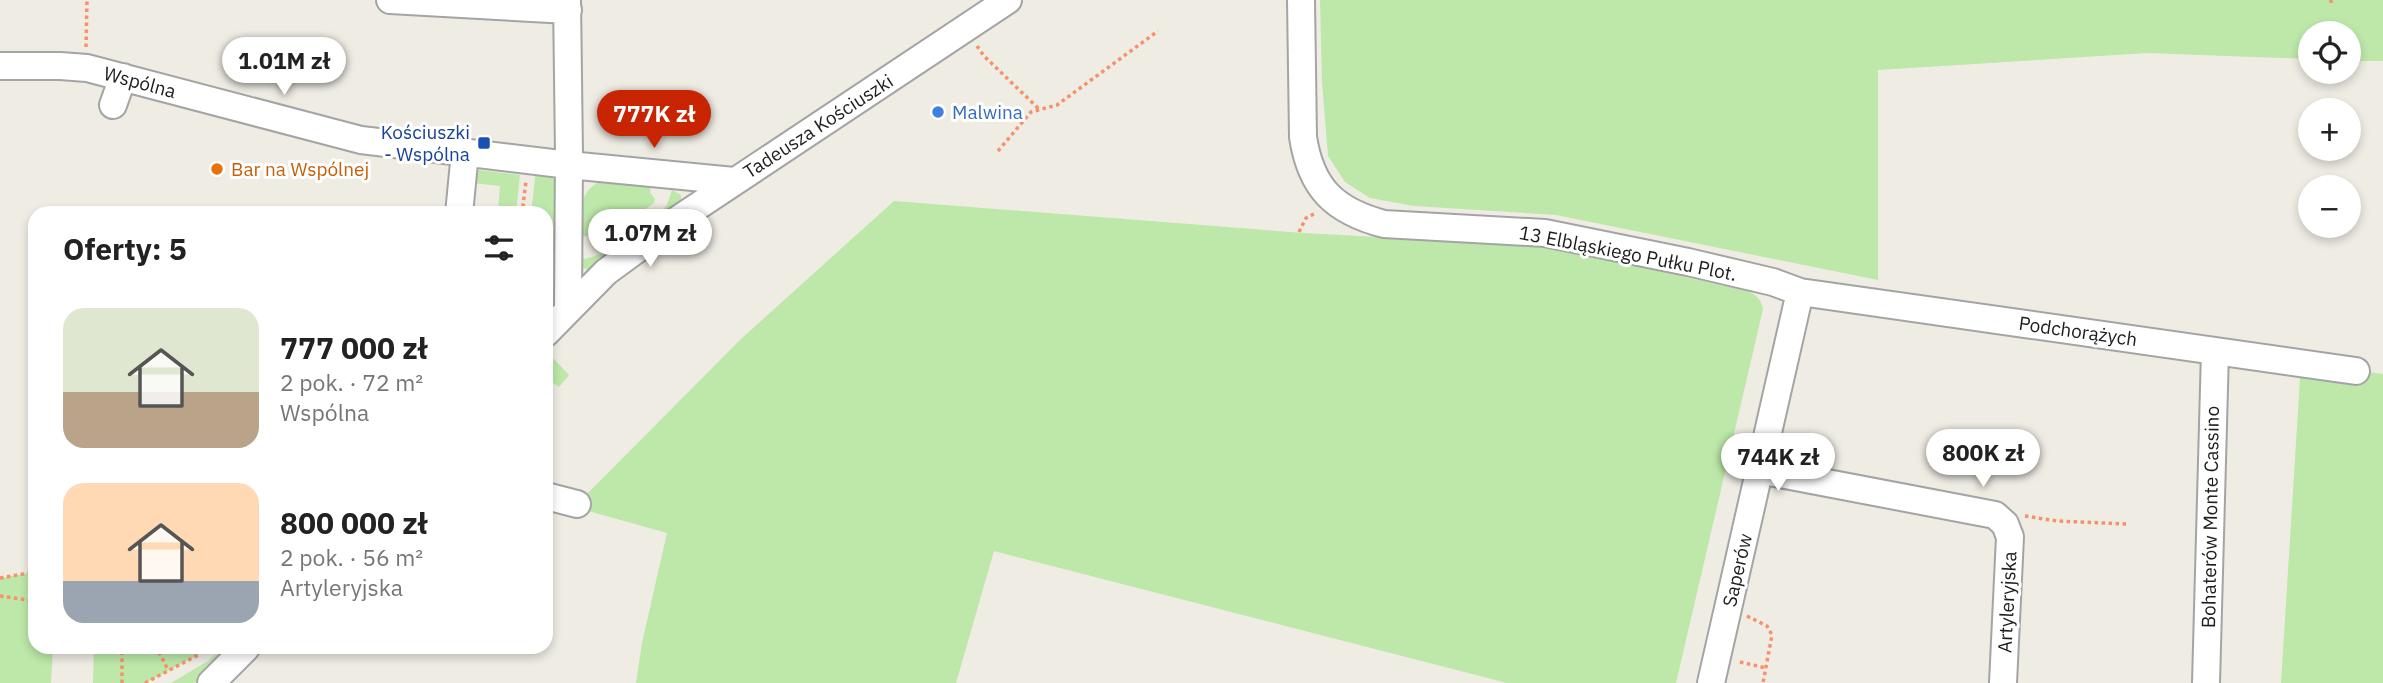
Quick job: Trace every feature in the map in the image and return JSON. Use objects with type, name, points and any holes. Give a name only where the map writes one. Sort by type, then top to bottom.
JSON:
[{"type":"street","points":[[390,0],[567,5],[568,309]]},
{"type":"street","name":"Tadeusza Kościuszki","points":[[553,325],[606,272],[734,181],[1008,0]]},
{"type":"street","name":"13 Elbląskiego Pułku Plot.","points":[[1301,0],[1303,137],[1306,156],[1320,187],[1344,209],[1359,217],[1384,224],[1545,233],[1773,282],[1800,292]]},
{"type":"street","name":"Wspólna","points":[[0,66],[74,66],[361,140],[569,165],[734,181]]},
{"type":"street","points":[[114,105],[123,77]]},
{"type":"street","points":[[460,206],[465,152]]},
{"type":"street","name":"Podchorążych","points":[[1800,292],[2356,371]]},
{"type":"street","name":"Saperów","points":[[1711,683],[1800,292]]},
{"type":"street","name":"Bohaterów Monte Cassino","points":[[2206,683],[2215,351]]},
{"type":"street","points":[[1759,470],[1995,515],[2001,519]]},
{"type":"street","points":[[553,498],[577,504]]},
{"type":"street","name":"Artyleryjska","points":[[2001,519],[2010,537],[2003,683]]},
{"type":"street","points":[[211,683],[240,654]]},
{"type":"path","points":[[86,49],[87,0]]},
{"type":"path","points":[[998,151],[1031,112],[1057,105],[1158,31]]},
{"type":"path","points":[[971,38],[984,56],[1039,109]]},
{"type":"path","points":[[2001,519],[2024,516],[2057,521],[2127,524]]},
{"type":"path","points":[[0,578],[28,573]]},
{"type":"path","points":[[0,596],[28,600]]},
{"type":"path","points":[[1728,610],[1759,621],[1771,631],[1772,642],[1763,683]]},
{"type":"path","points":[[122,654],[122,683]]},
{"type":"path","points":[[160,654],[168,669]]},
{"type":"path","points":[[145,683],[198,654]]},
{"type":"path","points":[[1717,656],[1766,668]]},
{"type":"green space","points":[[1320,0],[2383,0],[2383,61],[2361,61],[2361,21],[2298,21],[2298,59],[2147,53],[1878,70],[1878,280],[1556,215],[1414,206],[1370,198],[1345,182],[1328,156],[1322,82]]},
{"type":"green space","points":[[470,169],[520,175],[517,206],[498,206],[500,186],[472,183]]},
{"type":"green space","points":[[536,169],[547,172],[559,185],[557,250],[553,253],[553,206],[532,206]]},
{"type":"green space","points":[[602,180],[651,186],[650,192],[655,199],[654,203],[596,244],[588,236],[581,237],[581,212],[584,197]]},
{"type":"green space","points":[[672,190],[681,195],[681,204],[591,271],[583,268],[582,259],[614,247],[661,211],[667,205]]},
{"type":"green space","points":[[894,201],[1303,233],[1547,246],[1748,291],[1760,300],[1763,309],[1676,683],[1507,683],[994,551],[956,683],[636,683],[642,643],[667,533],[574,507],[741,339]]},
{"type":"green space","points":[[553,358],[569,375],[559,387],[553,383]]},
{"type":"green space","points":[[2301,363],[2383,374],[2383,683],[2281,683]]},
{"type":"green space","points":[[28,573],[28,654],[53,654],[51,683],[0,683],[0,578]]},
{"type":"green space","points":[[94,654],[199,654],[145,683],[93,683]]},
{"type":"green space","points":[[216,654],[225,654],[194,683],[171,683]]},
{"type":"place","name":"Malwina","points":[[938,112]]},
{"type":"place","name":"Kościuszki - Wspólna","points":[[484,143]]},
{"type":"place","name":"Bar na Wspólnej","points":[[217,169]]}]
